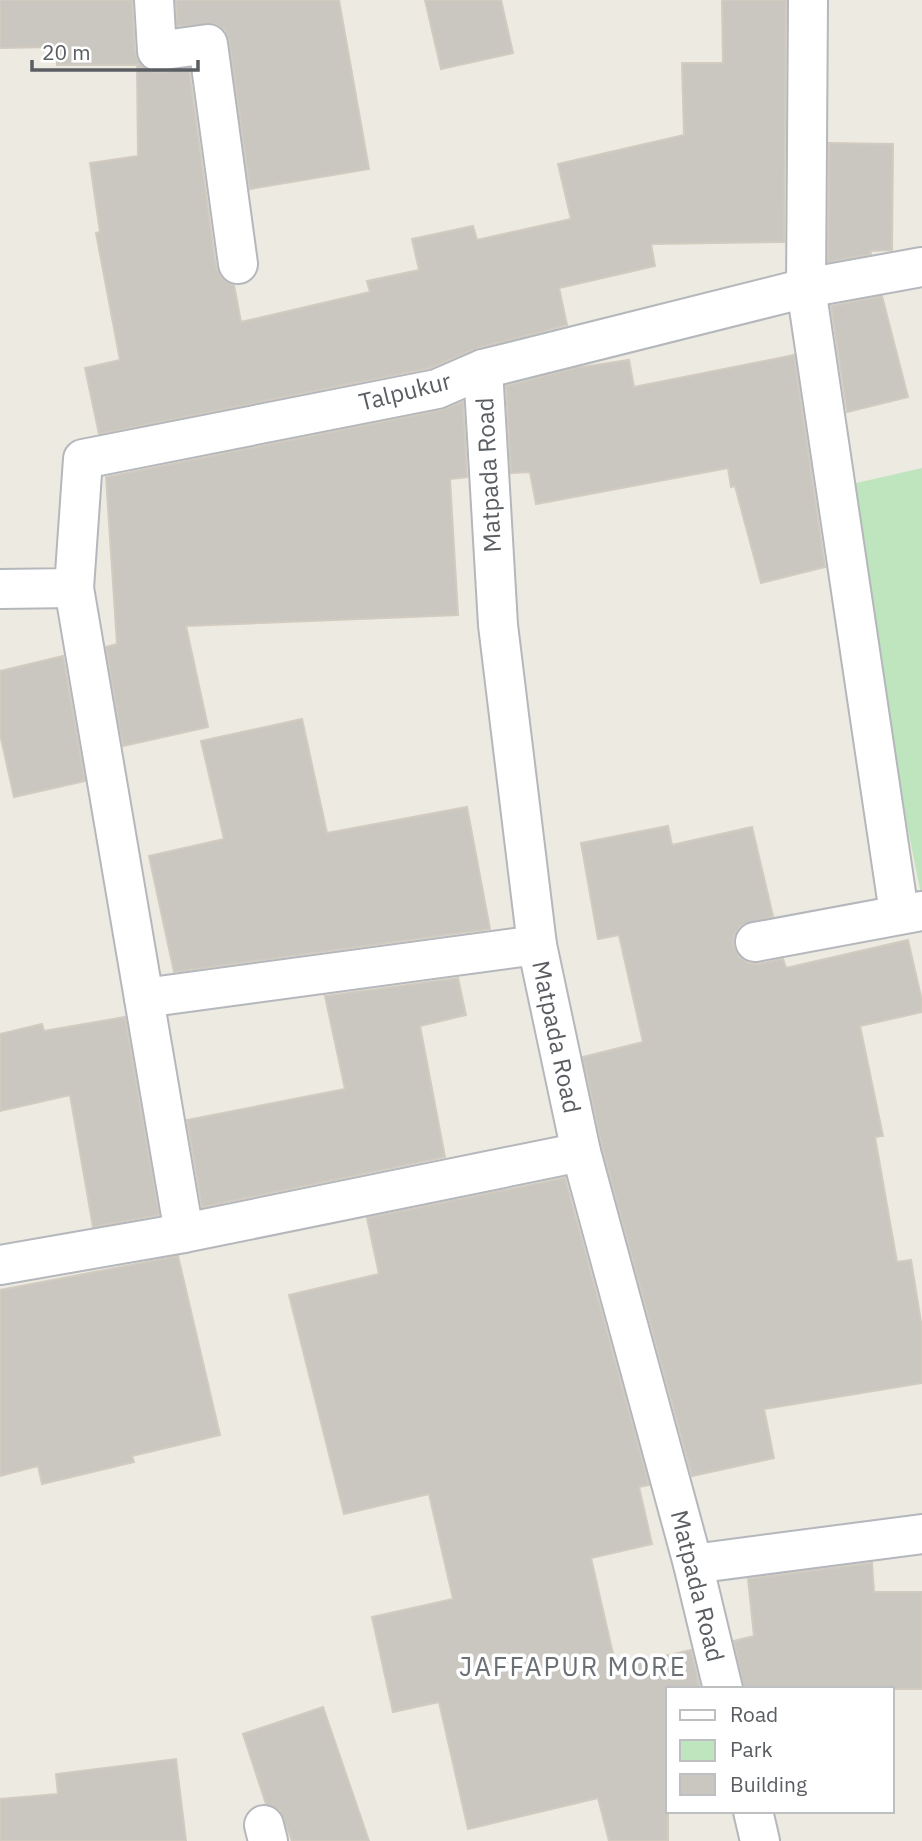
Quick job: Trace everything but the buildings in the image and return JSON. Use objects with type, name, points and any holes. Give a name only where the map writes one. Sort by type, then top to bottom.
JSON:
[{"type":"street","points":[[155,0],[157,51],[208,44],[238,264]]},
{"type":"street","points":[[755,942],[911,912],[806,288],[808,0]]},
{"type":"street","name":"Talpukur","points":[[74,588],[83,459],[437,389],[483,369],[806,288],[922,267]]},
{"type":"street","name":"Matpada Road","points":[[483,369],[498,625],[537,945],[581,1152],[693,1564],[723,1687]]},
{"type":"street","points":[[0,589],[74,588],[184,1233]]},
{"type":"street","points":[[144,998],[537,945]]},
{"type":"street","points":[[0,1265],[184,1233],[581,1152]]},
{"type":"street","points":[[693,1564],[922,1534]]},
{"type":"street","points":[[753,1813],[760,1841]]},
{"type":"green space","points":[[922,468],[922,899],[839,487]]},
{"type":"district","name":"JAFFAPUR MORE","points":[[573,1667]]}]
